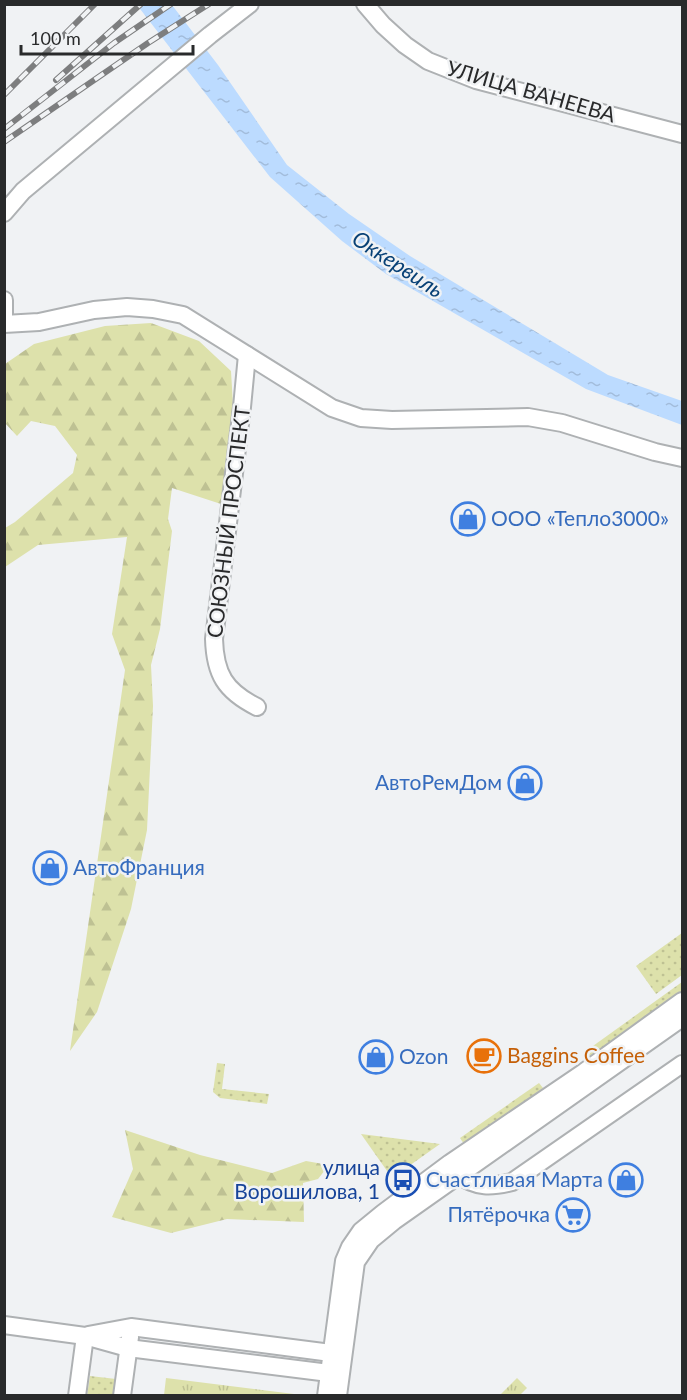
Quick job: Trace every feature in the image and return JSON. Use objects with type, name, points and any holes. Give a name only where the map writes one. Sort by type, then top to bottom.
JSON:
[{"type":"street","points":[[4,213],[22,191],[250,4]]},
{"type":"street","name":"УЛИЦА ВАНЕЕВА","points":[[365,4],[382,25],[428,61],[476,80],[682,134]]},
{"type":"street","points":[[4,300],[4,318]]},
{"type":"street","points":[[4,324],[39,322],[94,310],[127,307],[153,309],[183,315],[332,408],[361,418],[392,420],[528,417],[562,423],[655,452],[682,458]]},
{"type":"street","name":"СОЮЗНЫЙ ПРОСПЕКТ","points":[[246,355],[242,407],[214,639],[214,658],[224,681],[232,692],[257,706]]},
{"type":"street","points":[[355,1250],[361,1231],[433,1176],[682,1001]]},
{"type":"street","points":[[338,1395],[337,1357],[344,1261],[394,1221],[682,1018]]},
{"type":"street","points":[[459,1175],[479,1185],[495,1186],[512,1182],[682,1064]]},
{"type":"street","points":[[4,1325],[85,1336],[128,1348],[329,1373]]},
{"type":"street","points":[[85,1336],[131,1327],[337,1357]]},
{"type":"street","points":[[122,1395],[131,1327]]},
{"type":"street","points":[[77,1395],[85,1336]]},
{"type":"street","points":[[326,1395],[329,1373],[337,1357]]},
{"type":"green space","points":[[151,323],[199,341],[231,371],[233,405],[221,504],[172,488],[168,519],[172,531],[160,629],[151,665],[153,706],[147,830],[131,909],[97,1012],[70,1051],[125,670],[112,634],[127,537],[38,545],[5,567],[5,528],[73,473],[77,455],[55,426],[31,421],[17,436],[5,423],[5,364],[34,344],[105,326]]},
{"type":"green space","points":[[682,933],[682,975],[656,994],[636,966]]},
{"type":"green space","points":[[682,982],[682,992],[590,1057],[586,1051]]},
{"type":"green space","points":[[217,1063],[225,1064],[222,1089],[269,1094],[267,1104],[220,1098],[213,1092]]},
{"type":"green space","points":[[539,1083],[543,1088],[464,1144],[460,1138]]},
{"type":"green space","points":[[125,1130],[200,1155],[272,1173],[306,1161],[329,1165],[318,1179],[303,1183],[304,1222],[227,1219],[171,1233],[112,1217],[133,1169]]},
{"type":"green space","points":[[361,1134],[440,1144],[392,1178]]},
{"type":"green space","points":[[90,1376],[116,1379],[114,1395],[87,1396]]},
{"type":"green space","points":[[166,1378],[302,1395],[164,1395]]},
{"type":"green space","points":[[517,1378],[527,1388],[520,1395],[500,1395]]},
{"type":"water","name":"Оккервиль","points":[[137,5],[172,5],[218,65],[287,165],[349,214],[410,256],[608,375],[682,401],[682,425],[586,389],[386,274],[342,241],[270,177]]},
{"type":"railway","points":[[4,95],[95,4]]},
{"type":"railway","points":[[56,80],[141,4]]},
{"type":"railway","points":[[4,129],[114,43],[171,4]]},
{"type":"railway","points":[[4,142],[209,4]]},
{"type":"place","name":"ООО «Тепло3000»","points":[[468,519]]},
{"type":"place","name":"АвтоРемДом","points":[[525,783]]},
{"type":"place","name":"АвтоФранция","points":[[50,868]]},
{"type":"place","name":"Baggins Coffee","points":[[484,1056]]},
{"type":"place","name":"Ozon","points":[[376,1057]]},
{"type":"place","name":"улица Ворошилова, 1","points":[[403,1180]]},
{"type":"place","name":"Счастливая Марта","points":[[626,1180]]},
{"type":"place","name":"Пятёрочка","points":[[573,1215]]}]
